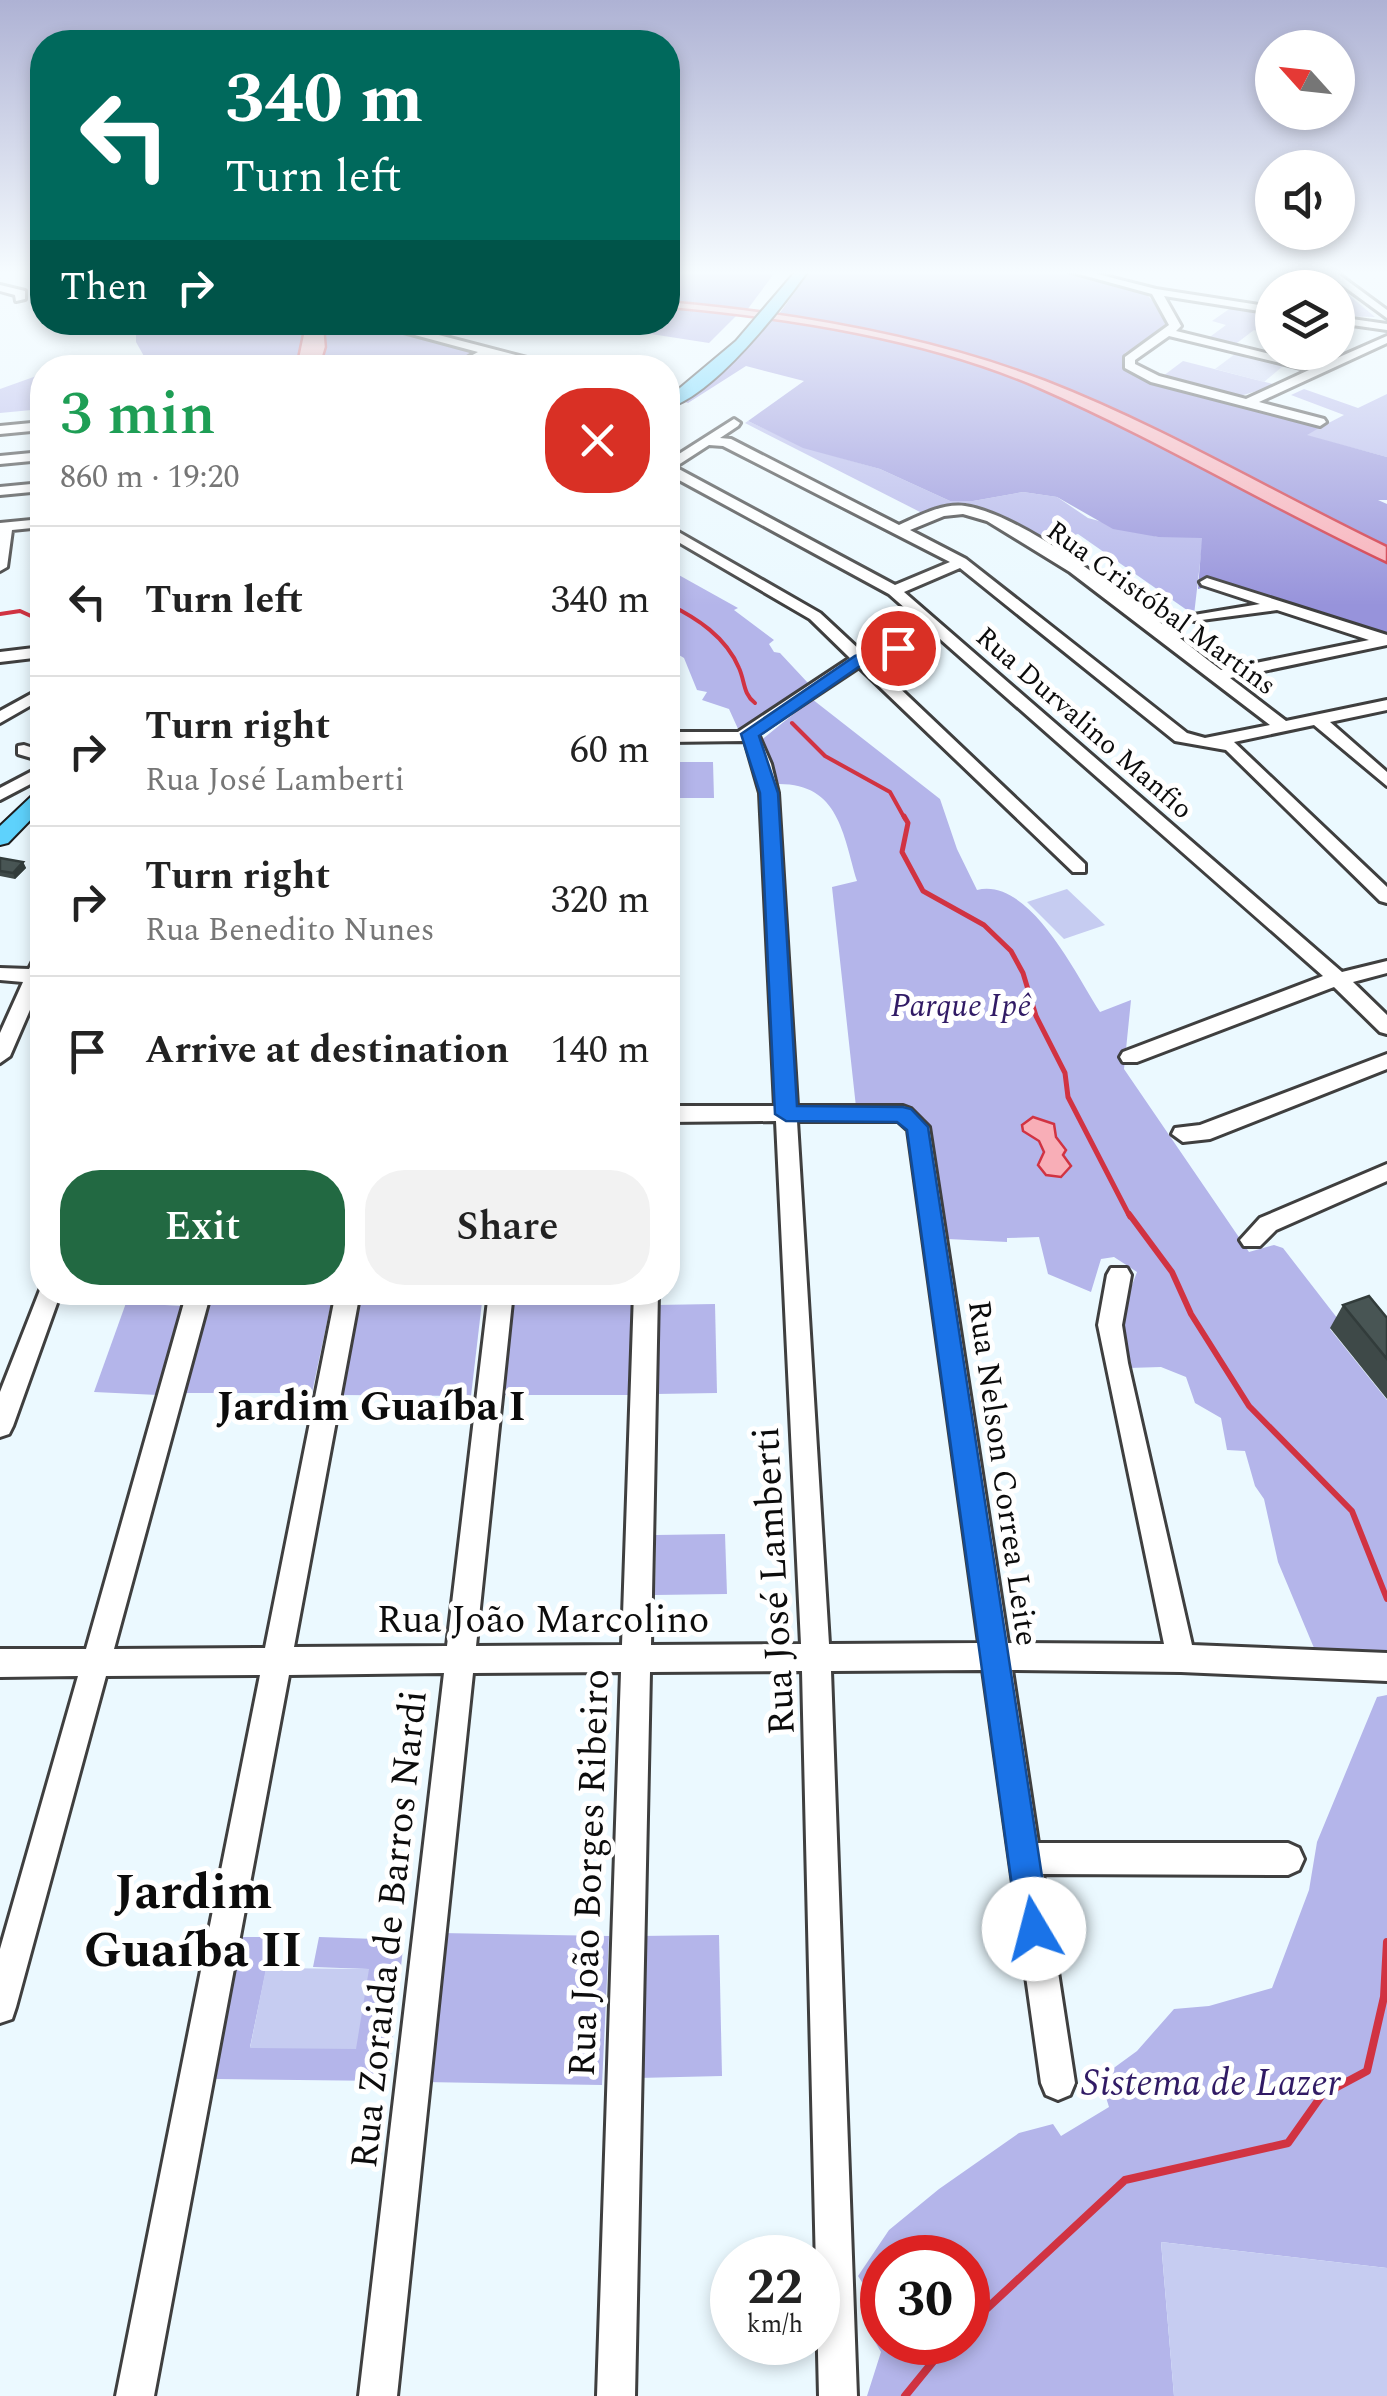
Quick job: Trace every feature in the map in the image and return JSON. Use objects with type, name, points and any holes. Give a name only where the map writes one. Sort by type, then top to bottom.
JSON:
[{"type":"main road","points":[[0,813],[30,785]]},
{"type":"main road","points":[[0,838],[30,809]]},
{"type":"street","points":[[1169,383],[1320,422]]},
{"type":"street","points":[[1246,403],[1289,383]]},
{"type":"street","points":[[680,460],[734,423]]},
{"type":"street","points":[[0,430],[30,427]]},
{"type":"street","points":[[716,438],[960,562],[1174,732],[1205,743],[1228,744],[1387,896]]},
{"type":"street","points":[[0,460],[30,457]]},
{"type":"street","name":"Rua Durvalino Manfio","points":[[680,475],[894,592],[1340,981],[1387,1028]]},
{"type":"street","points":[[0,491],[30,488]]},
{"type":"street","name":"Rua Cristóbal Martins","points":[[899,530],[948,510],[974,511],[1050,552],[1282,726]]},
{"type":"street","points":[[0,568],[3,527],[30,524]]},
{"type":"street","points":[[680,537],[815,616],[1079,868]]},
{"type":"street","points":[[894,592],[960,562]]},
{"type":"street","points":[[1207,582],[1386,640]]},
{"type":"street","points":[[1199,618],[1279,605]]},
{"type":"street","points":[[680,737],[750,734],[860,659],[942,634]]},
{"type":"street","points":[[1216,676],[1386,640]]},
{"type":"street","points":[[0,658],[30,653]]},
{"type":"street","points":[[20,654],[30,659]]},
{"type":"street","points":[[0,718],[30,701]]},
{"type":"street","points":[[1205,743],[1387,704]]},
{"type":"street","points":[[1317,719],[1387,781]]},
{"type":"street","name":"Rua José Lamberti","points":[[750,734],[763,764],[769,793],[816,1656],[838,2396]]},
{"type":"street","points":[[1242,756],[1235,748],[1244,735]]},
{"type":"street","points":[[728,738],[763,764]]},
{"type":"street","points":[[24,750],[30,752]]},
{"type":"street","points":[[0,796],[30,780]]},
{"type":"street","points":[[1130,1056],[1326,982],[1387,968]]},
{"type":"street","points":[[0,974],[30,969]]},
{"type":"street","points":[[0,1056],[30,988]]},
{"type":"street","points":[[1184,1134],[1202,1133],[1387,1061]]},
{"type":"street","name":"Rua Nelson Correa Leite","points":[[680,1114],[888,1113],[903,1114],[918,1127],[1058,2083]]},
{"type":"street","points":[[1252,1240],[1268,1224],[1385,1176]]},
{"type":"street","points":[[1120,1275],[1110,1326],[1181,1658]]},
{"type":"street","points":[[0,1426],[43,1305]]},
{"type":"street","points":[[0,2007],[195,1305]]},
{"type":"street","points":[[135,2396],[345,1305]]},
{"type":"street","name":"Rua Zoraida de Barros Nardi","points":[[378,2396],[500,1305]]},
{"type":"street","name":"Rua João Borges Ribeiro","points":[[616,2396],[646,1305]]},
{"type":"street","name":"Rua João Marcolino","points":[[0,1664],[996,1656],[1181,1658],[1387,1667]]},
{"type":"street","points":[[1024,1858],[1288,1859]]},
{"type":"green space","points":[[30,383],[30,410],[0,413],[0,389]]},
{"type":"green space","points":[[1149,383],[1161,383],[1222,409],[1313,431],[1344,415],[1291,395],[1304,389],[1358,408],[1387,394],[1387,457],[1214,411]]},
{"type":"green space","points":[[1189,383],[1277,385],[1240,396]]},
{"type":"green space","points":[[745,423],[803,447],[880,469],[950,501],[1023,492],[1057,497],[1088,518],[1158,537],[1203,537],[1194,615],[1078,534],[1047,543],[966,503],[926,515]]},
{"type":"green space","points":[[680,576],[738,608],[734,610],[774,640],[769,644],[774,652],[780,653],[808,683],[739,731],[729,709],[702,700],[707,692],[697,690],[680,656]]},
{"type":"green space","name":"Parque Ipê","points":[[812,699],[940,799],[957,849],[977,890],[997,890],[1033,913],[1065,954],[1100,1012],[1131,1000],[1124,1069],[1249,1252],[1274,1245],[1283,1248],[1341,1323],[1330,1329],[1387,1400],[1387,1652],[1314,1648],[1278,1562],[1264,1499],[1255,1486],[1245,1451],[1227,1450],[1221,1418],[1195,1403],[1186,1377],[1161,1367],[1128,1368],[1121,1314],[1137,1272],[1114,1257],[1101,1259],[1091,1292],[1048,1274],[1039,1237],[1007,1238],[1007,1242],[948,1239],[925,1119],[908,1108],[856,1107],[832,887],[857,881],[842,830],[826,802],[799,786],[779,784],[760,741]]},
{"type":"green space","points":[[680,762],[713,762],[714,798],[680,798]]},
{"type":"green space","points":[[715,1304],[717,1393],[656,1394],[657,1305]]},
{"type":"green space","points":[[125,1305],[184,1306],[158,1395],[94,1392]]},
{"type":"green space","points":[[209,1305],[331,1305],[312,1393],[184,1393]]},
{"type":"green space","points":[[358,1305],[482,1305],[471,1396],[341,1395]]},
{"type":"green space","points":[[508,1305],[632,1305],[628,1395],[498,1395]]},
{"type":"green space","points":[[725,1534],[727,1594],[655,1595],[656,1535]]},
{"type":"green space","name":"Sistema de Lazer","points":[[1387,1695],[1387,2268],[1161,2242],[1174,2396],[867,2396],[877,2365],[990,2365],[990,2235],[886,2235],[889,2230],[1019,2133],[1053,2124],[1061,2136],[1109,2107],[1100,2078],[1137,2051],[1174,2009],[1209,2006],[1272,1988],[1309,1890],[1317,1842],[1377,1697]]},
{"type":"green space","points":[[441,1933],[609,1936],[602,2085],[424,2082]]},
{"type":"green space","points":[[719,1935],[722,2076],[638,2078],[639,1936]]},
{"type":"green space","points":[[241,1937],[273,1937],[250,2047],[369,1969],[313,1967],[319,1937],[404,1940],[388,2081],[216,2079]]},
{"type":"shaded area","points":[[702,383],[720,383],[688,403],[680,399]]},
{"type":"shaded area","points":[[801,383],[1022,383],[1170,452],[1387,563],[1387,636],[1205,579],[1206,587],[1198,589],[1202,538],[1158,537],[1113,529],[1057,497],[1023,492],[950,501],[880,469],[803,448],[748,421]]},
{"type":"shaded area","points":[[1023,383],[1053,383],[1176,438],[1387,546],[1387,563],[1127,430]]},
{"type":"shaded area","points":[[1036,383],[1157,383],[1321,427],[1307,435],[1387,457],[1387,500],[1378,500],[1387,504],[1387,546],[1093,400]]},
{"type":"shaded area","points":[[1067,889],[1105,925],[1064,939],[1027,902]]},
{"type":"shaded area","points":[[1033,1117],[1054,1124],[1056,1137],[1066,1150],[1063,1155],[1071,1166],[1061,1177],[1046,1175],[1038,1165],[1044,1152],[1039,1141],[1023,1131],[1022,1125]]},
{"type":"shaded area","points":[[266,1968],[369,1969],[356,2049],[250,2048]]},
{"type":"shaded area","points":[[1161,2242],[1387,2268],[1387,2396],[1174,2396]]},
{"type":"building","points":[[0,858],[23,862],[13,873],[0,871]]},
{"type":"building","points":[[1369,1296],[1387,1318],[1387,1359],[1343,1305]]},
{"type":"waterway","points":[[0,614],[20,611],[30,616]]},
{"type":"waterway","points":[[680,611],[700,622],[726,647],[755,703]]},
{"type":"waterway","points":[[792,723],[825,756],[890,792],[905,819]]},
{"type":"waterway","points":[[904,816],[908,823],[902,852],[923,891],[984,925],[1011,951],[1023,973],[1036,1016],[1065,1073],[1068,1097],[1130,1217]]},
{"type":"waterway","points":[[1129,1214],[1172,1272],[1191,1314],[1249,1406],[1352,1511],[1387,1599]]},
{"type":"waterway","points":[[990,2306],[1125,2180],[1288,2143],[1322,2095],[1367,2071],[1384,1997],[1387,1942]]},
{"type":"waterway","points":[[905,2396],[930,2365]]},
{"type":"district","name":"Jardim Guaíba I","points":[[371,1405]]},
{"type":"district","name":"Jardim Guaíba II","points":[[193,1919]]},
{"type":"route","points":[[898,648],[860,659],[750,734],[763,764],[769,793],[786,1114],[903,1114],[918,1127],[1034,1929]]}]
